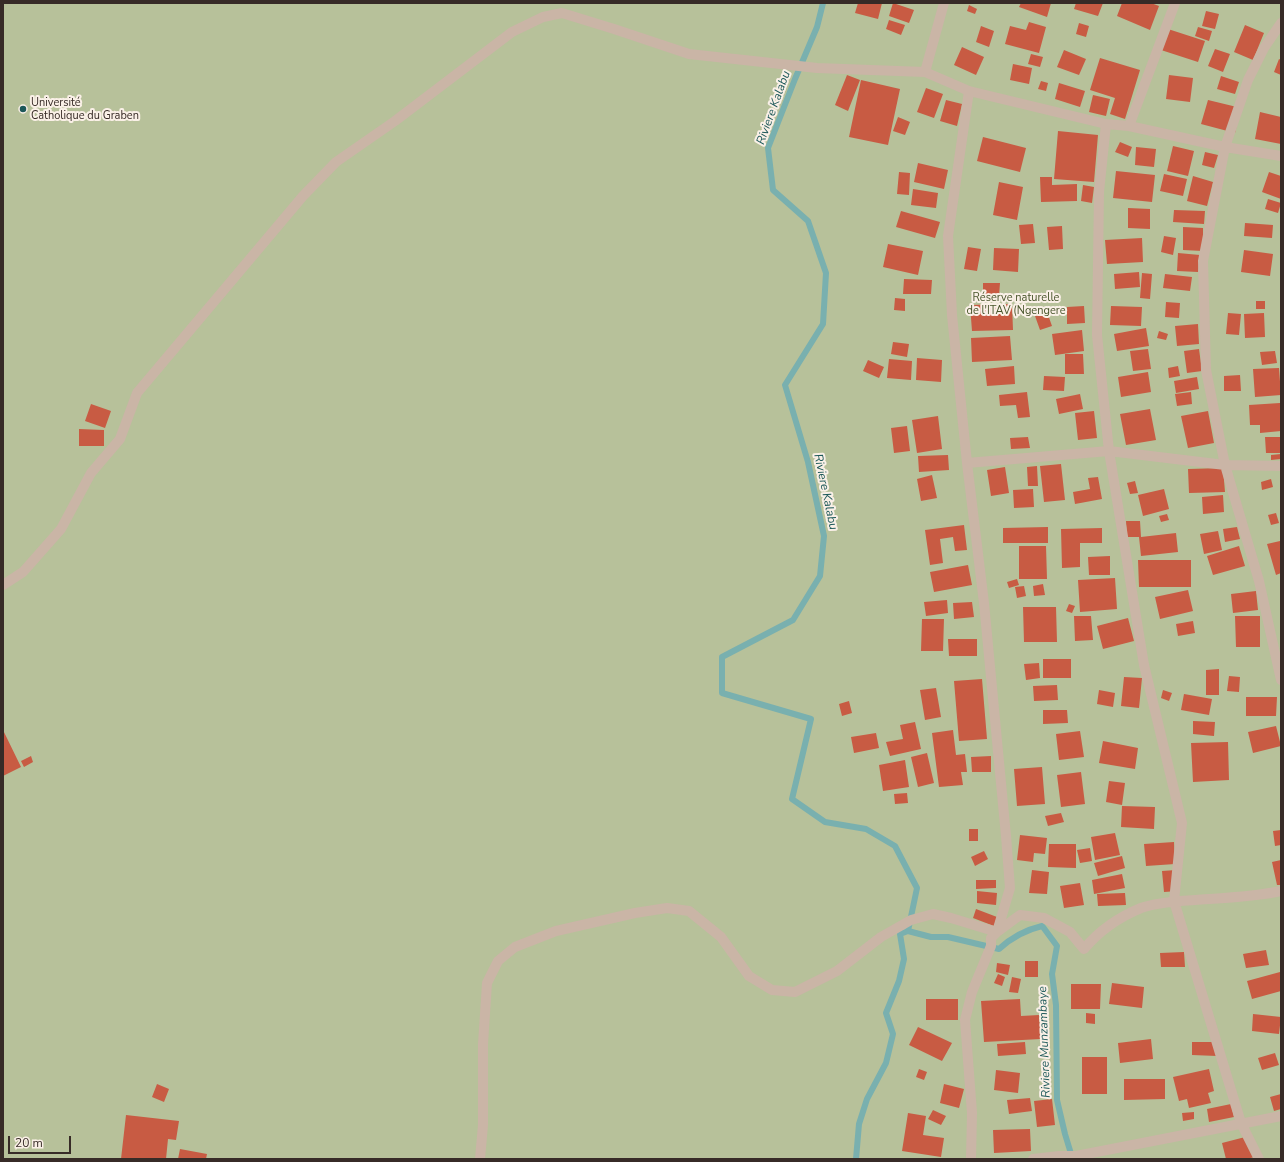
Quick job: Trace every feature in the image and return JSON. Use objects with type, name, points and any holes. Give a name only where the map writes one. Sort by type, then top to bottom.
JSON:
[{"type":"street","points":[[925,72],[944,3]]},
{"type":"street","points":[[1129,126],[1175,3]]},
{"type":"street","points":[[3,585],[23,572],[60,529],[91,473],[120,440],[137,393],[303,196],[336,162],[395,121],[512,32],[543,16],[562,13],[689,54],[805,67],[925,72],[969,91],[1106,124],[1129,126],[1225,147],[1281,156]]},
{"type":"street","points":[[1281,23],[1264,48],[1248,80],[1225,147],[1203,261],[1206,370],[1225,465],[1259,581],[1281,680]]},
{"type":"street","points":[[969,91],[948,236],[952,315],[967,463],[984,603],[1010,888],[991,946],[972,992],[965,1020],[972,1113],[971,1159]]},
{"type":"street","points":[[1106,124],[1100,192],[1097,335],[1109,451],[1144,665],[1182,822],[1174,901],[1241,1123],[1259,1159]]},
{"type":"street","points":[[967,463],[1109,451],[1225,465],[1281,466]]},
{"type":"street","points":[[994,935],[1020,915],[1044,918],[1070,932],[1084,949],[1096,935],[1116,921],[1142,908],[1174,901],[1261,896],[1281,891]]},
{"type":"street","points":[[480,1159],[484,1125],[483,1044],[487,983],[498,961],[515,947],[556,931],[635,913],[666,908],[690,911],[721,937],[749,976],[772,990],[795,992],[837,971],[881,937],[911,920],[933,914],[951,918],[994,935]]},
{"type":"street","points":[[1033,1159],[1076,1156],[1281,1116]]},
{"type":"green space","name":"Réserve naturelle de l'ITAV (Ngengere","points":[[3,3],[1281,3],[1281,1159],[3,1159]]},
{"type":"building","points":[[858,3],[882,3],[878,19],[855,13]]},
{"type":"building","points":[[893,3],[914,10],[909,23],[889,16]]},
{"type":"building","points":[[1021,3],[1051,3],[1047,17],[1019,7]]},
{"type":"building","points":[[1076,3],[1103,3],[1098,16],[1074,9]]},
{"type":"building","points":[[1122,3],[1151,3],[1159,6],[1150,30],[1117,16]]},
{"type":"building","points":[[969,5],[977,9],[975,14],[967,11]]},
{"type":"building","points":[[1206,11],[1219,14],[1215,29],[1202,26]]},
{"type":"building","points":[[889,20],[905,25],[901,35],[886,29]]},
{"type":"building","points":[[1029,22],[1046,27],[1039,53],[1005,44],[1010,26],[1026,30]]},
{"type":"building","points":[[1079,23],[1089,26],[1086,37],[1076,34]]},
{"type":"building","points":[[1245,25],[1264,33],[1253,60],[1234,52]]},
{"type":"building","points":[[981,26],[994,31],[989,47],[976,42]]},
{"type":"building","points":[[1198,27],[1212,31],[1209,41],[1195,36]]},
{"type":"building","points":[[1168,29],[1205,41],[1198,62],[1161,50]]},
{"type":"building","points":[[962,47],[984,57],[976,75],[954,65]]},
{"type":"building","points":[[1215,49],[1230,54],[1223,72],[1208,66]]},
{"type":"building","points":[[1064,50],[1086,59],[1079,75],[1057,67]]},
{"type":"building","points":[[1031,54],[1043,57],[1040,67],[1028,64]]},
{"type":"building","points":[[1100,58],[1140,70],[1125,119],[1110,114],[1115,98],[1090,90]]},
{"type":"building","points":[[1279,59],[1281,60],[1281,75],[1274,72]]},
{"type":"building","points":[[1013,64],[1032,68],[1029,84],[1010,80]]},
{"type":"building","points":[[847,75],[860,80],[848,111],[835,105]]},
{"type":"building","points":[[1169,75],[1193,78],[1190,102],[1166,99]]},
{"type":"building","points":[[1221,76],[1239,82],[1235,94],[1217,89]]},
{"type":"building","points":[[861,80],[900,89],[888,145],[849,137]]},
{"type":"building","points":[[1041,81],[1048,83],[1046,91],[1038,89]]},
{"type":"building","points":[[1059,83],[1085,91],[1080,107],[1055,99]]},
{"type":"building","points":[[926,88],[943,94],[934,118],[917,112]]},
{"type":"building","points":[[1093,95],[1110,99],[1106,116],[1089,112]]},
{"type":"building","points":[[946,100],[962,104],[957,126],[940,121]]},
{"type":"building","points":[[1208,100],[1241,108],[1235,133],[1201,124]]},
{"type":"building","points":[[1260,112],[1281,117],[1281,144],[1255,139]]},
{"type":"building","points":[[898,117],[910,122],[905,135],[893,131]]},
{"type":"building","points":[[1058,131],[1098,135],[1094,182],[1054,179]]},
{"type":"building","points":[[983,137],[1026,148],[1020,172],[977,161]]},
{"type":"building","points":[[1120,142],[1132,147],[1128,157],[1115,152]]},
{"type":"building","points":[[1173,146],[1194,151],[1188,176],[1167,171]]},
{"type":"building","points":[[1136,147],[1156,149],[1154,167],[1135,165]]},
{"type":"building","points":[[1205,152],[1218,155],[1214,168],[1202,165]]},
{"type":"building","points":[[918,163],[948,170],[944,189],[914,182]]},
{"type":"building","points":[[1116,171],[1155,175],[1152,202],[1113,198]]},
{"type":"building","points":[[899,172],[910,173],[909,195],[897,194]]},
{"type":"building","points":[[1269,172],[1281,176],[1281,199],[1262,192]]},
{"type":"building","points":[[1164,174],[1187,179],[1183,196],[1160,191]]},
{"type":"building","points":[[1193,176],[1213,182],[1207,206],[1187,201]]},
{"type":"building","points":[[1040,177],[1052,177],[1052,185],[1077,184],[1077,201],[1041,202]]},
{"type":"building","points":[[999,182],[1023,187],[1017,220],[993,215]]},
{"type":"building","points":[[1083,185],[1094,187],[1092,203],[1081,201]]},
{"type":"building","points":[[913,189],[938,193],[936,208],[911,205]]},
{"type":"building","points":[[1268,199],[1281,203],[1278,213],[1265,209]]},
{"type":"building","points":[[1128,208],[1150,209],[1150,229],[1128,228]]},
{"type":"building","points":[[1174,210],[1205,211],[1204,224],[1173,222]]},
{"type":"building","points":[[901,211],[940,222],[935,238],[896,227]]},
{"type":"building","points":[[1245,223],[1273,225],[1272,238],[1244,236]]},
{"type":"building","points":[[1033,224],[1035,243],[1021,244],[1019,225]]},
{"type":"building","points":[[1062,226],[1063,249],[1049,250],[1047,227]]},
{"type":"building","points":[[1183,227],[1203,228],[1203,251],[1183,250]]},
{"type":"building","points":[[1164,236],[1176,238],[1173,255],[1161,252]]},
{"type":"building","points":[[1142,238],[1143,262],[1107,264],[1105,240]]},
{"type":"building","points":[[888,244],[923,251],[918,275],[883,267]]},
{"type":"building","points":[[968,247],[981,249],[977,271],[964,269]]},
{"type":"building","points":[[994,248],[1019,249],[1018,272],[993,270]]},
{"type":"building","points":[[1244,250],[1273,254],[1270,276],[1241,272]]},
{"type":"building","points":[[1178,253],[1200,255],[1198,272],[1177,271]]},
{"type":"building","points":[[1139,272],[1140,287],[1115,289],[1114,274]]},
{"type":"building","points":[[1142,273],[1152,274],[1150,299],[1140,298]]},
{"type":"building","points":[[1165,274],[1192,277],[1190,291],[1163,288]]},
{"type":"building","points":[[904,279],[932,280],[931,294],[903,294]]},
{"type":"building","points":[[983,283],[1000,283],[999,296],[983,296]]},
{"type":"building","points":[[895,298],[905,299],[905,311],[894,310]]},
{"type":"building","points":[[1256,301],[1265,301],[1265,309],[1256,309]]},
{"type":"building","points":[[1166,302],[1180,303],[1179,318],[1165,317]]},
{"type":"building","points":[[1012,304],[1013,330],[972,331],[970,305]]},
{"type":"building","points":[[1084,306],[1085,323],[1067,324],[1067,307]]},
{"type":"building","points":[[1111,306],[1142,307],[1141,326],[1110,325]]},
{"type":"building","points":[[1047,312],[1052,326],[1040,330],[1035,316]]},
{"type":"building","points":[[1228,313],[1241,314],[1239,335],[1226,334]]},
{"type":"building","points":[[1264,313],[1265,337],[1245,338],[1244,314]]},
{"type":"building","points":[[1198,324],[1199,344],[1177,346],[1175,326]]},
{"type":"building","points":[[1146,328],[1149,346],[1117,351],[1114,334]]},
{"type":"building","points":[[1082,330],[1084,351],[1055,355],[1052,334]]},
{"type":"building","points":[[1159,331],[1168,334],[1166,340],[1157,338]]},
{"type":"building","points":[[1010,336],[1012,360],[972,362],[971,338]]},
{"type":"building","points":[[893,342],[909,344],[907,357],[891,354]]},
{"type":"building","points":[[1148,349],[1151,369],[1133,371],[1130,351]]},
{"type":"building","points":[[1199,349],[1202,371],[1187,373],[1184,351]]},
{"type":"building","points":[[1275,351],[1277,363],[1262,365],[1260,352]]},
{"type":"building","points":[[1065,354],[1083,354],[1084,374],[1065,374]]},
{"type":"building","points":[[917,358],[942,360],[941,382],[916,380]]},
{"type":"building","points":[[889,359],[912,361],[911,380],[887,378]]},
{"type":"building","points":[[868,360],[884,367],[879,378],[863,371]]},
{"type":"building","points":[[1014,366],[1015,384],[987,386],[985,369]]},
{"type":"building","points":[[1178,366],[1180,376],[1169,378],[1168,368]]},
{"type":"building","points":[[1279,368],[1281,395],[1255,397],[1253,369]]},
{"type":"building","points":[[1148,372],[1151,392],[1121,397],[1118,377]]},
{"type":"building","points":[[1240,375],[1241,391],[1224,391],[1224,376]]},
{"type":"building","points":[[1044,376],[1065,377],[1064,391],[1043,390]]},
{"type":"building","points":[[1197,377],[1199,389],[1176,393],[1174,381]]},
{"type":"building","points":[[1027,392],[1030,417],[1018,418],[1016,405],[1000,406],[999,395]]},
{"type":"building","points":[[1191,392],[1192,404],[1177,406],[1175,394]]},
{"type":"building","points":[[1080,394],[1083,409],[1059,414],[1056,399]]},
{"type":"building","points":[[1280,403],[1281,431],[1260,433],[1260,425],[1250,425],[1249,405]]},
{"type":"building","points":[[91,404],[111,411],[105,428],[85,421]]},
{"type":"building","points":[[1150,409],[1156,440],[1126,445],[1120,414]]},
{"type":"building","points":[[1094,411],[1097,438],[1078,440],[1075,413]]},
{"type":"building","points":[[1208,411],[1214,443],[1188,448],[1181,416]]},
{"type":"building","points":[[938,416],[942,449],[917,453],[912,420]]},
{"type":"building","points":[[907,426],[910,451],[894,453],[891,428]]},
{"type":"building","points":[[79,429],[104,430],[104,446],[79,446]]},
{"type":"building","points":[[1028,437],[1030,448],[1011,449],[1010,438]]},
{"type":"building","points":[[1265,437],[1281,437],[1281,453],[1266,453]]},
{"type":"building","points":[[1281,454],[1281,459],[1271,460],[1271,455]]},
{"type":"building","points":[[948,455],[949,470],[919,472],[918,456]]},
{"type":"building","points":[[1061,464],[1065,500],[1044,502],[1040,466]]},
{"type":"building","points":[[1037,466],[1038,486],[1028,486],[1027,467]]},
{"type":"building","points":[[1005,467],[1009,493],[991,496],[987,470]]},
{"type":"building","points":[[1223,468],[1225,492],[1189,493],[1188,469]]},
{"type":"building","points":[[932,475],[937,498],[921,501],[917,479]]},
{"type":"building","points":[[1098,477],[1102,499],[1075,504],[1073,492],[1090,489],[1088,478]]},
{"type":"building","points":[[1271,479],[1273,487],[1262,490],[1261,482]]},
{"type":"building","points":[[1135,481],[1138,493],[1130,494],[1127,483]]},
{"type":"building","points":[[1033,489],[1034,507],[1014,508],[1013,490]]},
{"type":"building","points":[[1164,489],[1169,509],[1143,516],[1138,495]]},
{"type":"building","points":[[1223,495],[1224,512],[1203,514],[1202,497]]},
{"type":"building","points":[[1276,513],[1279,523],[1271,525],[1268,515]]},
{"type":"building","points":[[1167,514],[1169,520],[1161,522],[1159,516]]},
{"type":"building","points":[[1126,521],[1140,521],[1141,537],[1176,533],[1178,552],[1141,556],[1139,537],[1127,537]]},
{"type":"building","points":[[964,525],[967,550],[955,551],[953,537],[940,539],[943,563],[930,565],[925,530]]},
{"type":"building","points":[[1048,527],[1048,543],[1003,543],[1003,528]]},
{"type":"building","points":[[1237,527],[1240,539],[1225,542],[1223,529]]},
{"type":"building","points":[[1102,528],[1102,543],[1080,543],[1080,567],[1062,568],[1061,529]]},
{"type":"building","points":[[1218,531],[1222,550],[1204,554],[1200,534]]},
{"type":"building","points":[[1280,541],[1281,573],[1276,575],[1267,544]]},
{"type":"building","points":[[1019,546],[1046,546],[1047,579],[1019,579]]},
{"type":"building","points":[[1239,546],[1245,566],[1213,575],[1207,556]]},
{"type":"building","points":[[1110,556],[1110,575],[1089,575],[1088,557]]},
{"type":"building","points":[[1138,560],[1191,560],[1191,587],[1139,587]]},
{"type":"building","points":[[968,565],[972,585],[934,592],[930,572]]},
{"type":"building","points":[[1115,578],[1117,609],[1080,612],[1078,580]]},
{"type":"building","points":[[1017,579],[1019,585],[1009,588],[1007,582]]},
{"type":"building","points":[[1043,584],[1045,595],[1034,596],[1033,586]]},
{"type":"building","points":[[1024,586],[1026,596],[1017,598],[1015,587]]},
{"type":"building","points":[[1188,590],[1193,611],[1160,619],[1155,597]]},
{"type":"building","points":[[1256,591],[1258,610],[1233,613],[1231,594]]},
{"type":"building","points":[[947,600],[948,613],[926,616],[924,602]]},
{"type":"building","points":[[972,602],[974,617],[954,619],[953,603]]},
{"type":"building","points":[[1069,604],[1075,606],[1072,613],[1066,611]]},
{"type":"building","points":[[1023,607],[1056,607],[1057,642],[1024,642]]},
{"type":"building","points":[[1074,616],[1091,616],[1093,640],[1075,641]]},
{"type":"building","points":[[1235,616],[1260,616],[1260,647],[1236,647]]},
{"type":"building","points":[[1128,618],[1134,641],[1103,649],[1097,626]]},
{"type":"building","points":[[922,619],[944,619],[943,651],[921,651]]},
{"type":"building","points":[[1193,621],[1195,633],[1178,636],[1176,624]]},
{"type":"building","points":[[948,639],[977,639],[977,656],[949,656]]},
{"type":"building","points":[[1043,659],[1071,659],[1071,678],[1043,678]]},
{"type":"building","points":[[1039,663],[1040,678],[1026,680],[1024,664]]},
{"type":"building","points":[[1219,669],[1219,695],[1206,695],[1206,670]]},
{"type":"building","points":[[1229,676],[1240,677],[1239,692],[1227,691]]},
{"type":"building","points":[[1124,677],[1142,678],[1139,708],[1121,706]]},
{"type":"building","points":[[982,679],[987,739],[959,741],[954,681]]},
{"type":"building","points":[[1057,685],[1058,700],[1034,701],[1033,686]]},
{"type":"building","points":[[936,688],[941,717],[925,720],[920,690]]},
{"type":"building","points":[[1099,690],[1115,693],[1113,707],[1097,704]]},
{"type":"building","points":[[1163,690],[1172,693],[1169,701],[1161,698]]},
{"type":"building","points":[[1184,694],[1212,699],[1209,715],[1181,710]]},
{"type":"building","points":[[1246,697],[1277,697],[1276,716],[1246,716]]},
{"type":"building","points":[[849,701],[852,713],[842,716],[839,704]]},
{"type":"building","points":[[1043,710],[1067,710],[1068,723],[1043,724]]},
{"type":"building","points":[[1193,721],[1215,722],[1214,736],[1193,734]]},
{"type":"building","points":[[915,722],[921,749],[890,756],[886,742],[903,739],[900,725]]},
{"type":"building","points":[[1276,726],[1281,746],[1253,753],[1248,732]]},
{"type":"building","points":[[3,730],[21,767],[3,776]]},
{"type":"building","points":[[953,730],[956,755],[965,754],[967,772],[961,772],[963,785],[939,787],[932,733]]},
{"type":"building","points":[[1080,731],[1084,757],[1059,760],[1056,734]]},
{"type":"building","points":[[876,733],[879,748],[854,753],[851,737]]},
{"type":"building","points":[[1103,741],[1138,748],[1135,769],[1099,763]]},
{"type":"building","points":[[1228,742],[1229,780],[1193,782],[1191,743]]},
{"type":"building","points":[[927,753],[934,783],[918,787],[911,757]]},
{"type":"building","points":[[31,756],[33,762],[24,767],[21,761]]},
{"type":"building","points":[[991,756],[991,772],[972,772],[971,757]]},
{"type":"building","points":[[905,760],[909,787],[883,791],[879,765]]},
{"type":"building","points":[[1042,767],[1045,804],[1017,806],[1014,769]]},
{"type":"building","points":[[1081,772],[1085,804],[1061,807],[1057,775]]},
{"type":"building","points":[[1109,781],[1125,783],[1122,805],[1106,802]]},
{"type":"building","points":[[907,793],[908,803],[895,804],[894,794]]},
{"type":"building","points":[[1122,806],[1155,807],[1154,829],[1121,827]]},
{"type":"building","points":[[1061,813],[1064,822],[1048,826],[1045,816]]},
{"type":"building","points":[[969,829],[978,829],[978,841],[969,841]]},
{"type":"building","points":[[1281,830],[1281,845],[1275,846],[1273,831]]},
{"type":"building","points":[[1115,833],[1120,855],[1095,860],[1091,837]]},
{"type":"building","points":[[1020,835],[1047,838],[1045,854],[1034,853],[1033,862],[1017,860]]},
{"type":"building","points":[[1174,842],[1175,864],[1146,866],[1144,844]]},
{"type":"building","points":[[1049,844],[1076,844],[1076,868],[1048,867]]},
{"type":"building","points":[[1090,848],[1092,861],[1080,863],[1077,850]]},
{"type":"building","points":[[984,851],[988,859],[975,866],[971,857]]},
{"type":"building","points":[[1122,856],[1125,868],[1098,876],[1094,863]]},
{"type":"building","points":[[1281,860],[1281,885],[1277,885],[1272,862]]},
{"type":"building","points":[[1032,870],[1049,872],[1047,894],[1029,893]]},
{"type":"building","points":[[1176,870],[1178,891],[1164,892],[1162,871]]},
{"type":"building","points":[[1122,874],[1125,888],[1094,894],[1092,880]]},
{"type":"building","points":[[976,880],[996,880],[996,888],[976,889]]},
{"type":"building","points":[[1080,883],[1084,905],[1064,908],[1060,886]]},
{"type":"building","points":[[977,891],[997,893],[996,905],[977,903]]},
{"type":"building","points":[[1125,893],[1126,905],[1098,906],[1097,894]]},
{"type":"building","points":[[976,909],[997,917],[994,926],[973,918]]},
{"type":"building","points":[[1266,950],[1269,965],[1246,968],[1243,954]]},
{"type":"building","points":[[1184,952],[1185,967],[1161,967],[1160,953]]},
{"type":"building","points":[[1025,961],[1038,961],[1038,977],[1025,977]]},
{"type":"building","points":[[997,963],[1010,965],[1008,975],[996,972]]},
{"type":"building","points":[[1280,972],[1281,991],[1252,999],[1247,981]]},
{"type":"building","points":[[998,974],[1005,977],[1002,986],[994,983]]},
{"type":"building","points":[[1012,977],[1021,979],[1018,993],[1009,992]]},
{"type":"building","points":[[1112,983],[1144,987],[1142,1008],[1109,1004]]},
{"type":"building","points":[[1071,984],[1101,984],[1100,1009],[1071,1009]]},
{"type":"building","points":[[926,999],[958,999],[958,1020],[926,1020]]},
{"type":"building","points":[[1020,999],[1021,1016],[1039,1015],[1041,1039],[984,1042],[981,1001]]},
{"type":"building","points":[[1086,1013],[1095,1014],[1095,1024],[1086,1023]]},
{"type":"building","points":[[1253,1014],[1281,1017],[1279,1034],[1252,1031]]},
{"type":"building","points":[[918,1027],[952,1043],[942,1061],[909,1045]]},
{"type":"building","points":[[1151,1039],[1153,1059],[1120,1063],[1118,1043]]},
{"type":"building","points":[[1025,1042],[1026,1054],[998,1056],[997,1044]]},
{"type":"building","points":[[1192,1042],[1217,1042],[1217,1056],[1192,1055]]},
{"type":"building","points":[[1275,1053],[1279,1065],[1262,1070],[1258,1058]]},
{"type":"building","points":[[1082,1057],[1107,1057],[1107,1094],[1082,1094]]},
{"type":"building","points":[[919,1069],[927,1072],[924,1080],[916,1077]]},
{"type":"building","points":[[1209,1069],[1214,1091],[1208,1093],[1211,1103],[1189,1108],[1187,1099],[1179,1101],[1173,1077]]},
{"type":"building","points":[[996,1070],[1020,1073],[1018,1093],[994,1090]]},
{"type":"building","points":[[1124,1079],[1165,1079],[1165,1099],[1124,1100]]},
{"type":"building","points":[[157,1084],[169,1089],[164,1102],[152,1097]]},
{"type":"building","points":[[944,1084],[964,1089],[959,1108],[940,1103]]},
{"type":"building","points":[[1281,1094],[1281,1109],[1274,1111],[1270,1097]]},
{"type":"building","points":[[1030,1098],[1032,1111],[1009,1114],[1007,1100]]},
{"type":"building","points":[[1052,1099],[1055,1125],[1037,1127],[1034,1101]]},
{"type":"building","points":[[1231,1104],[1234,1117],[1209,1122],[1207,1109]]},
{"type":"building","points":[[933,1110],[946,1116],[941,1125],[928,1119]]},
{"type":"building","points":[[1194,1112],[1194,1119],[1183,1121],[1182,1113]]},
{"type":"building","points":[[908,1113],[926,1116],[923,1135],[944,1138],[941,1157],[902,1151]]},
{"type":"building","points":[[126,1115],[179,1121],[176,1140],[168,1139],[166,1159],[121,1159]]},
{"type":"building","points":[[1030,1129],[1031,1151],[994,1153],[993,1130]]},
{"type":"building","points":[[1249,1136],[1255,1157],[1246,1159],[1226,1159],[1222,1143]]},
{"type":"building","points":[[180,1149],[207,1154],[206,1159],[178,1159]]},
{"type":"waterway","name":"Riviere Kalabu","points":[[823,3],[817,27],[768,148],[773,190],[808,221],[826,273],[823,324],[785,385],[808,462],[824,536],[820,576],[793,620],[722,657],[722,693],[811,719],[792,799],[825,822],[866,829],[895,846],[917,888],[908,931]]},
{"type":"waterway","name":"Riviere Munzambaye","points":[[908,931],[931,937],[948,937],[999,949],[1019,934],[1042,926],[1057,946],[1052,974],[1056,1005],[1057,1100],[1072,1157]]},
{"type":"waterway","points":[[856,1159],[859,1124],[867,1099],[886,1063],[893,1034],[886,1013],[899,981],[904,959],[900,934],[908,931]]},
{"type":"place","name":"Université Catholique du Graben","points":[[23,109]]}]
